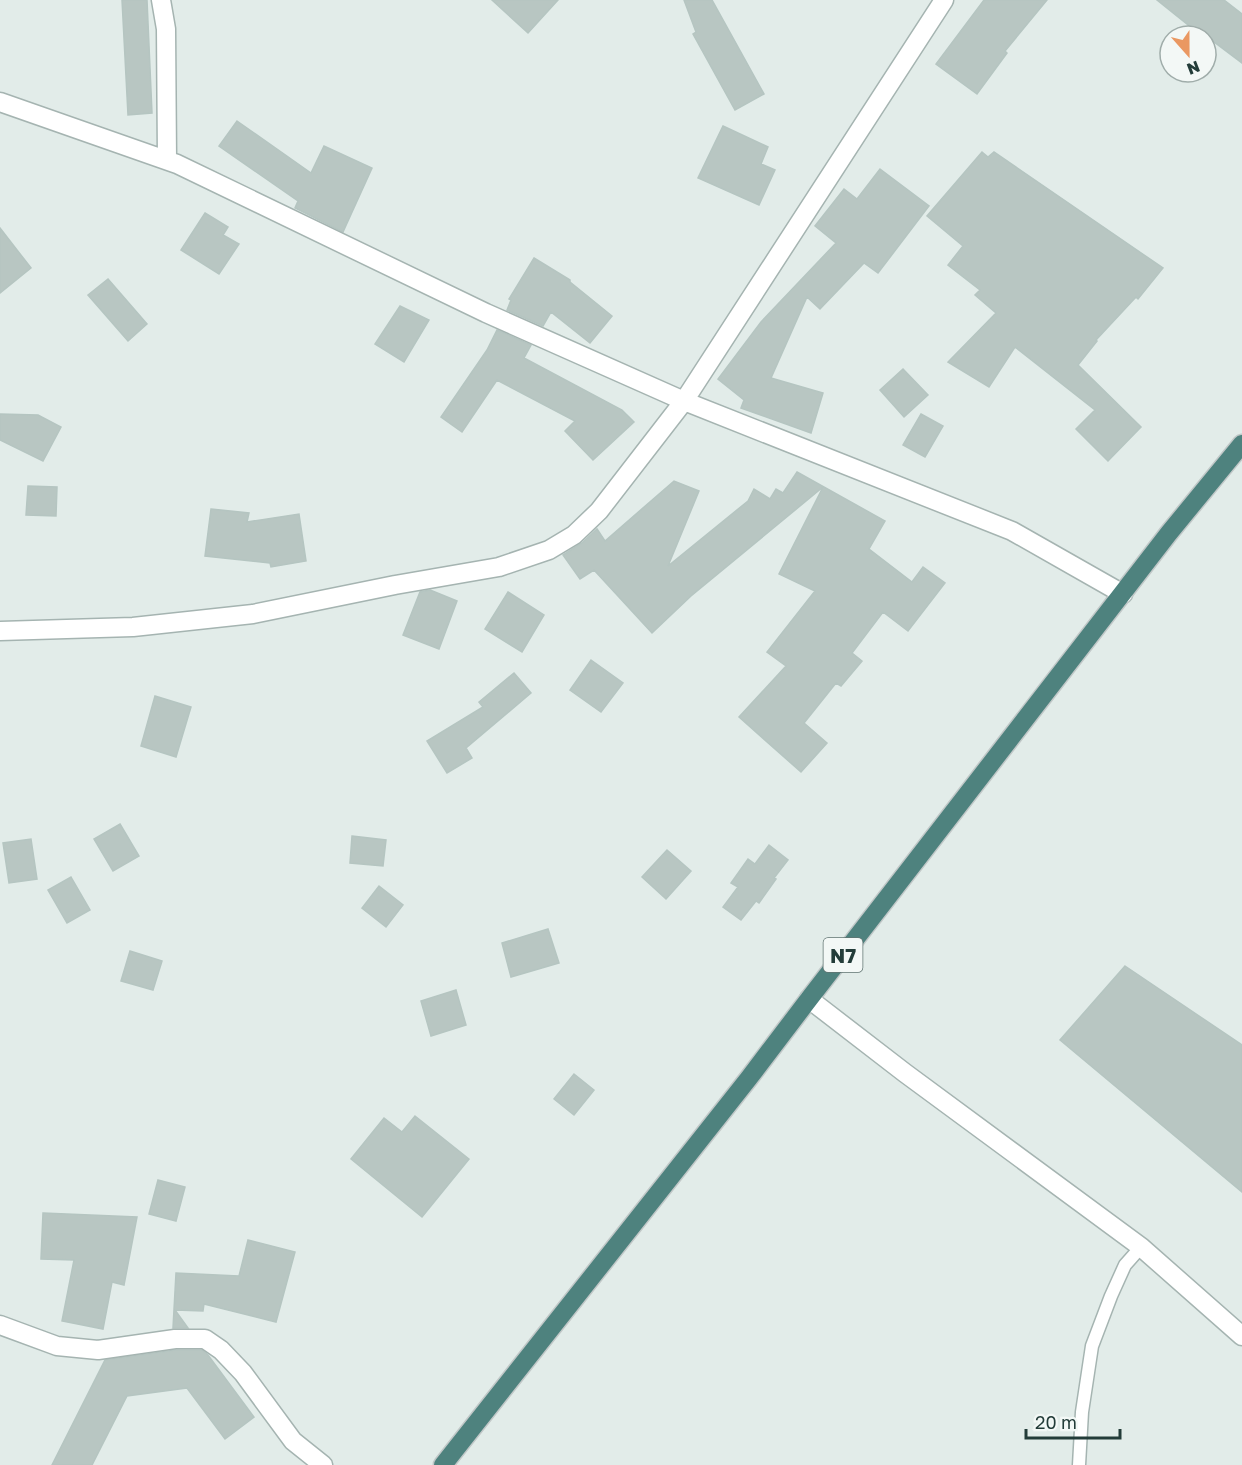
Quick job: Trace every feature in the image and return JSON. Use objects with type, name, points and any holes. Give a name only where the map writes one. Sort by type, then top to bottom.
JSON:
[{"type":"highway","name":"N7","points":[[443,1465],[749,1078],[1169,534],[1242,444]]},
{"type":"street","points":[[161,0],[166,29],[167,160]]},
{"type":"street","points":[[0,631],[133,627],[253,614],[509,564],[549,550],[574,535],[599,512],[684,401],[944,0]]},
{"type":"street","points":[[0,102],[167,160],[486,313],[684,401],[1012,531],[1123,594]]},
{"type":"street","points":[[808,999],[1141,1247],[1242,1336]]},
{"type":"street","points":[[0,1325],[57,1346],[98,1350],[175,1339],[205,1339],[221,1350],[243,1373],[293,1441],[323,1465]]},
{"type":"lane","points":[[1079,1465],[1082,1412],[1092,1346],[1125,1265],[1141,1247]]},
{"type":"building","points":[[122,0],[147,0],[152,113],[128,115]]},
{"type":"building","points":[[492,0],[558,0],[528,33]]},
{"type":"building","points":[[684,0],[712,0],[764,94],[735,110],[693,34],[696,32]]},
{"type":"building","points":[[984,0],[1047,0],[1005,51],[1007,53],[977,94],[936,64]]},
{"type":"building","points":[[1157,0],[1224,0],[1242,14],[1242,63],[1218,45],[1218,24],[1187,24]]},
{"type":"building","points":[[237,121],[311,173],[324,146],[372,168],[343,232],[295,208],[298,201],[219,146]]},
{"type":"building","points":[[723,126],[768,147],[761,164],[775,170],[759,205],[698,178]]},
{"type":"building","points":[[982,152],[988,157],[994,152],[1163,268],[1138,299],[1136,297],[1096,340],[1078,365],[1141,427],[1108,461],[1076,429],[1095,410],[1015,347],[989,387],[948,362],[996,313],[975,295],[980,290],[948,265],[963,246],[927,216]]},
{"type":"building","points":[[880,169],[929,206],[878,273],[864,263],[820,309],[807,297],[771,378],[823,393],[811,433],[741,408],[744,400],[718,379],[761,322],[836,243],[815,226],[844,189],[857,199]]},
{"type":"building","points":[[205,213],[228,227],[223,235],[239,244],[219,274],[181,250]]},
{"type":"building","points":[[0,228],[31,268],[0,293]]},
{"type":"building","points":[[534,258],[570,280],[612,316],[590,343],[551,312],[543,326],[507,310],[511,300],[509,299]]},
{"type":"building","points":[[108,279],[147,324],[128,341],[88,295]]},
{"type":"building","points":[[400,306],[429,320],[404,362],[375,344]]},
{"type":"building","points":[[497,330],[531,345],[524,358],[622,410],[634,422],[593,460],[565,431],[575,421],[497,380],[462,432],[441,417],[487,350]]},
{"type":"building","points":[[903,369],[928,395],[904,417],[880,390]]},
{"type":"building","points":[[0,414],[38,415],[61,427],[43,461],[0,440]]},
{"type":"building","points":[[921,414],[943,426],[925,457],[903,445]]},
{"type":"building","points":[[797,472],[885,521],[869,549],[912,582],[923,567],[945,583],[908,631],[883,612],[852,653],[862,661],[841,686],[836,683],[804,723],[827,743],[801,772],[739,717],[786,666],[767,652],[815,591],[779,574],[823,487],[691,596],[652,633],[594,570],[580,579],[563,555],[582,543],[597,529],[605,541],[674,481],[699,491],[668,566],[748,501],[754,489],[770,499],[776,489],[783,493]]},
{"type":"building","points":[[28,486],[57,487],[56,516],[26,515]]},
{"type":"building","points":[[211,509],[249,513],[247,522],[299,514],[306,561],[271,567],[270,563],[205,556]]},
{"type":"building","points":[[430,590],[457,601],[439,649],[403,635],[420,592]]},
{"type":"building","points":[[508,592],[544,615],[522,652],[485,629]]},
{"type":"building","points":[[591,660],[623,683],[601,712],[570,690]]},
{"type":"building","points":[[514,673],[531,693],[466,748],[472,758],[447,773],[427,741],[483,707],[479,702]]},
{"type":"building","points":[[155,696],[191,707],[176,757],[141,746]]},
{"type":"building","points":[[120,824],[139,856],[113,871],[94,839]]},
{"type":"building","points":[[352,836],[386,840],[383,866],[350,863]]},
{"type":"building","points":[[31,839],[37,879],[9,883],[3,843]]},
{"type":"building","points":[[769,845],[788,860],[759,903],[756,901],[741,920],[723,907],[738,887],[731,883],[748,859],[755,864]]},
{"type":"building","points":[[667,850],[691,871],[666,899],[642,877]]},
{"type":"building","points":[[71,877],[90,910],[67,923],[48,890]]},
{"type":"building","points":[[379,886],[403,905],[386,927],[362,908]]},
{"type":"building","points":[[548,929],[559,963],[511,977],[502,943]]},
{"type":"building","points":[[130,951],[162,961],[153,990],[121,981]]},
{"type":"building","points":[[1125,966],[1242,1045],[1242,1192],[1060,1040]]},
{"type":"building","points":[[456,990],[466,1025],[431,1036],[421,1001]]},
{"type":"building","points":[[574,1074],[594,1090],[574,1115],[554,1099]]},
{"type":"building","points":[[415,1116],[469,1159],[422,1217],[351,1159],[384,1118],[402,1132]]},
{"type":"building","points":[[158,1180],[185,1187],[176,1221],[149,1214]]},
{"type":"building","points":[[43,1213],[137,1217],[124,1285],[112,1282],[103,1329],[62,1321],[74,1260],[41,1259]]},
{"type":"building","points":[[248,1240],[295,1252],[276,1322],[204,1304],[203,1311],[175,1310],[188,1328],[173,1328],[176,1273],[239,1276]]},
{"type":"building","points":[[176,1350],[202,1350],[208,1355],[254,1417],[225,1439],[187,1388],[127,1396],[92,1465],[52,1465],[105,1360]]}]
